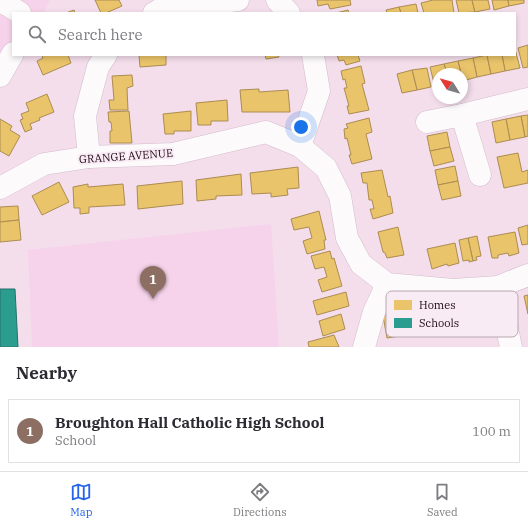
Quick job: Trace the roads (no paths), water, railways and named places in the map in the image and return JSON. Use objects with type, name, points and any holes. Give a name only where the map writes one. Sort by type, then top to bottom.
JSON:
[{"type":"street","points":[[156,12],[161,9],[238,0]]},
{"type":"street","points":[[277,0],[289,12]]},
{"type":"street","points":[[0,1],[18,12]]},
{"type":"street","points":[[0,76],[12,55]]},
{"type":"street","points":[[89,157],[85,116],[98,67],[105,56]]},
{"type":"street","points":[[300,146],[319,91],[313,56]]},
{"type":"street","points":[[427,122],[528,99]]},
{"type":"street","points":[[462,115],[480,175]]},
{"type":"street","name":"GRANGE AVENUE","points":[[0,188],[44,164],[89,157],[173,154],[266,132],[300,146],[326,168],[340,196],[347,238],[361,264],[387,284]]},
{"type":"street","points":[[364,347],[374,312],[387,284],[453,290],[498,287],[528,275]]},
{"type":"street","points":[[498,287],[499,291]]},
{"type":"street","points":[[509,337],[511,347]]},
{"type":"place","name":"Broughton Hall Catholic High School","points":[[153,299]]}]
